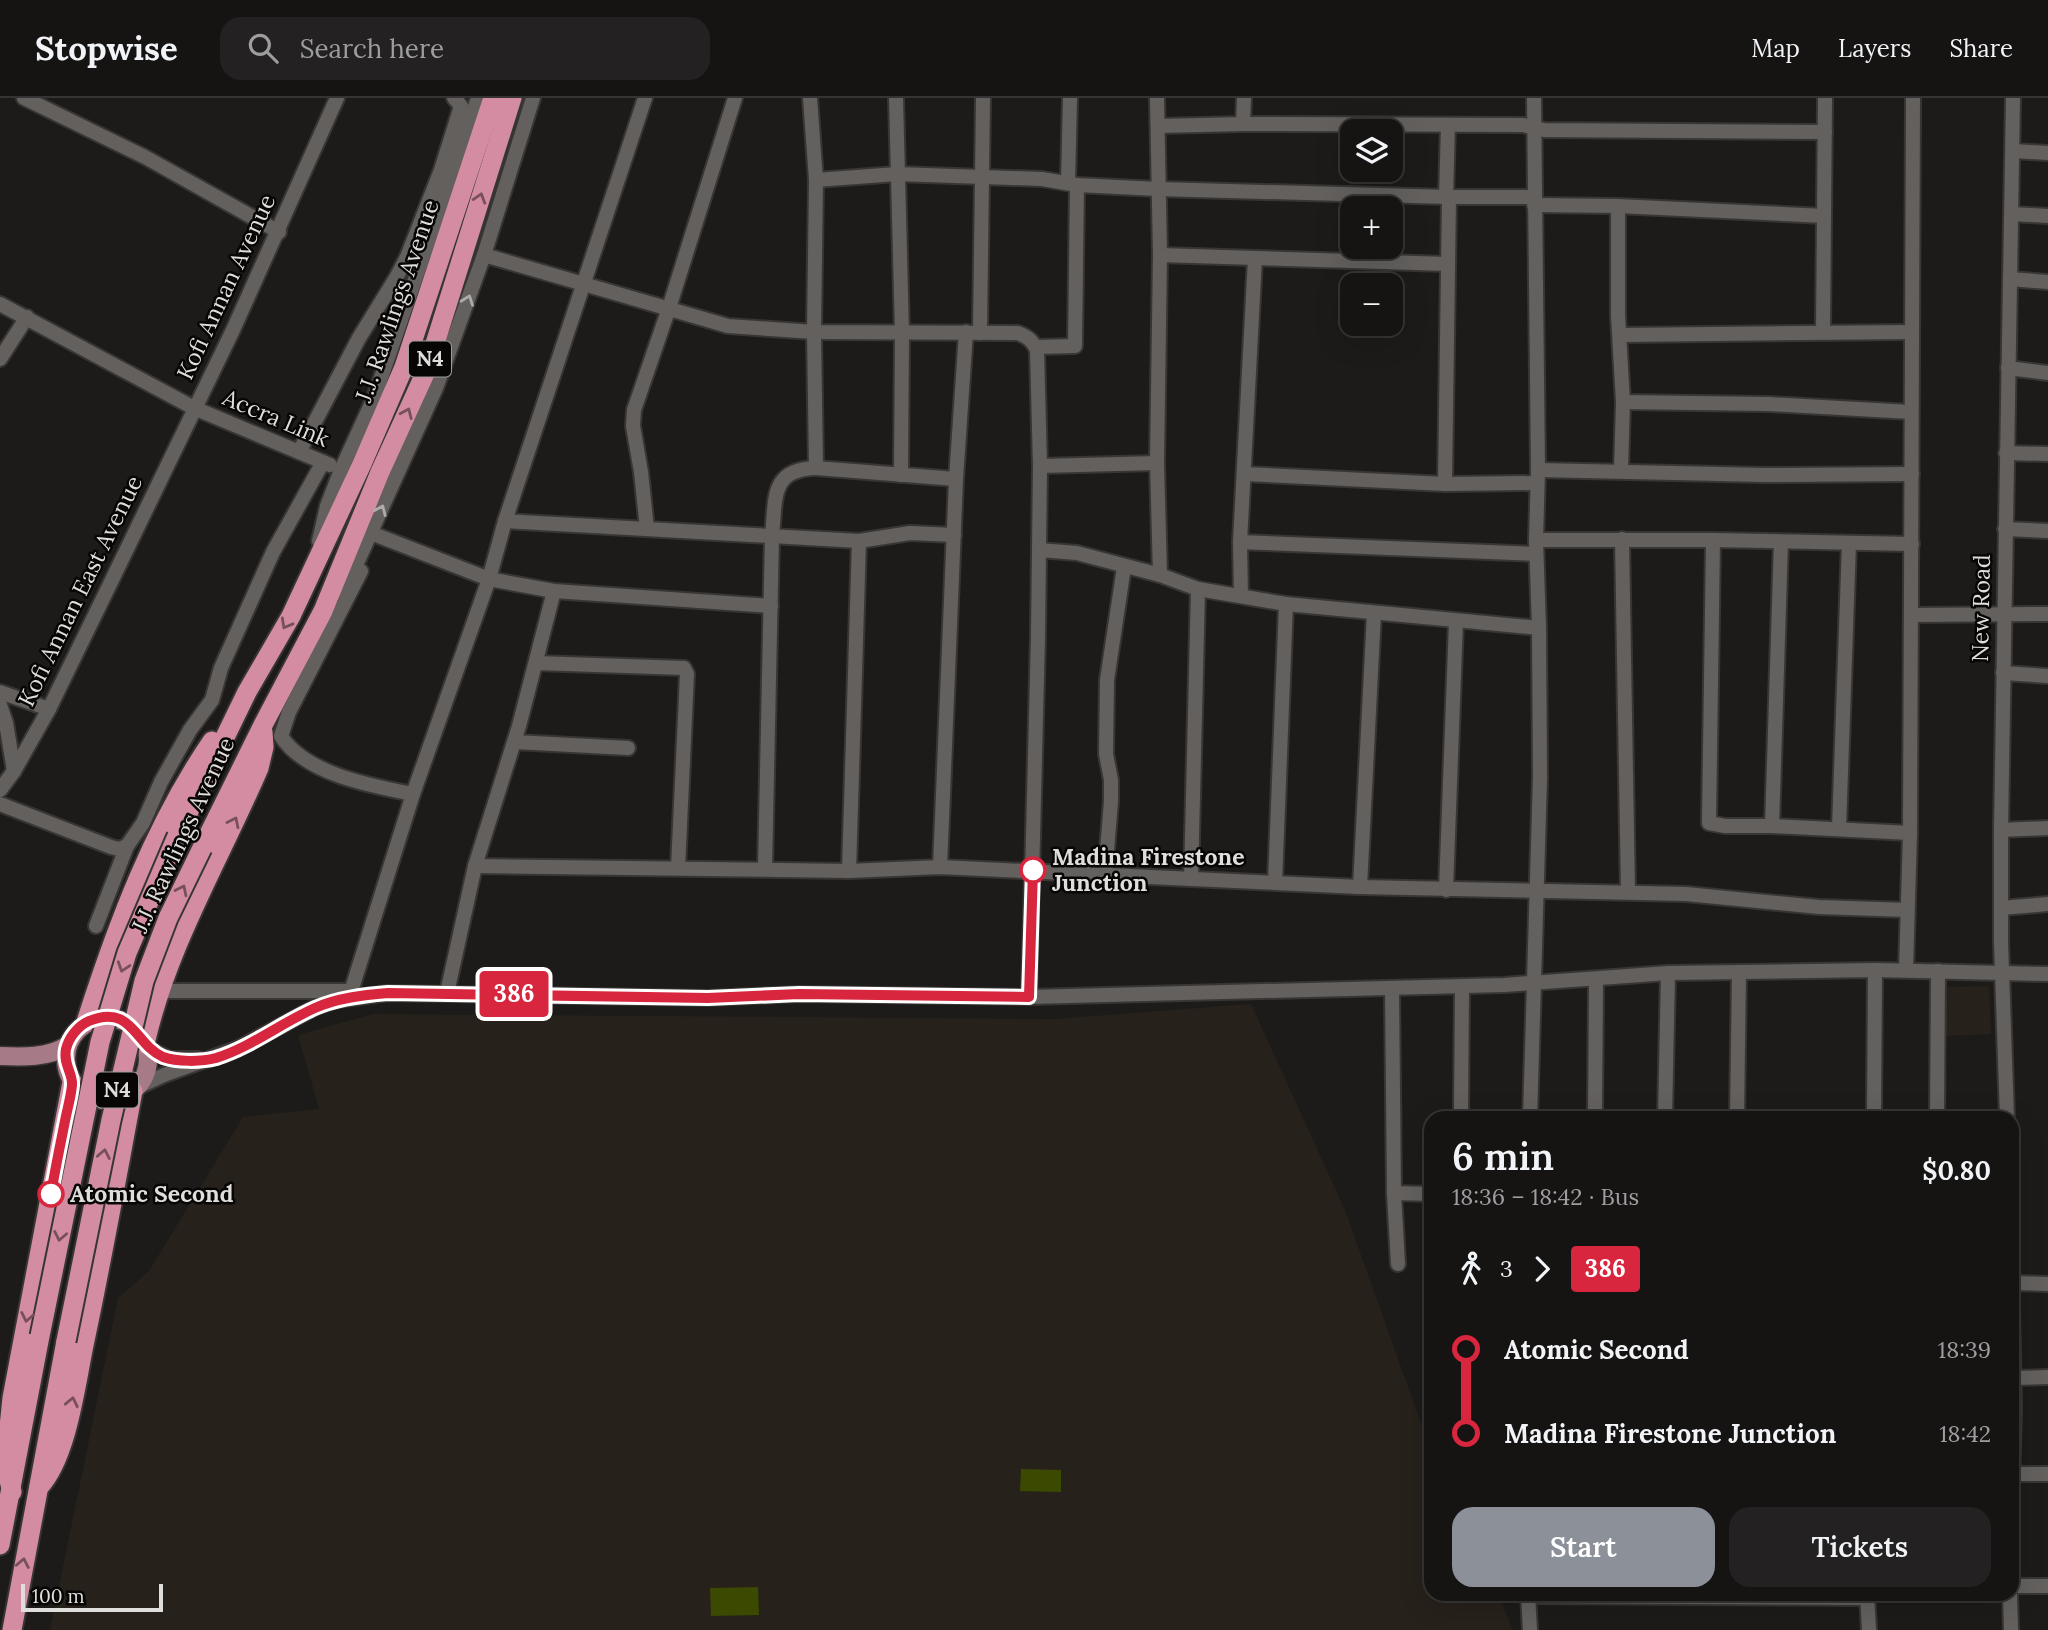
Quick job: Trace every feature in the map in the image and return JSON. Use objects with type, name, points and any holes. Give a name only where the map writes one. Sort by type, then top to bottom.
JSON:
[{"type":"highway","points":[[482,102],[531,107]]},
{"type":"highway","name":"J.J. Rawlings Avenue","points":[[0,1545],[100,1042],[127,953],[177,836],[247,692],[291,616],[404,367],[482,102]]},
{"type":"highway","name":"J.J. Rawlings Avenue","points":[[12,1630],[66,1341],[127,1049],[155,950],[262,724],[323,611],[380,472],[427,369],[482,102]]},
{"type":"highway","points":[[86,1023],[122,917],[149,857],[198,761],[247,692]]},
{"type":"highway","points":[[146,1046],[160,991],[184,929],[259,768],[264,747],[262,724]]},
{"type":"highway","points":[[12,1492],[5,1465],[12,1398],[70,1077]]},
{"type":"highway","points":[[39,1487],[48,1478],[70,1412],[135,1089]]},
{"type":"main road","points":[[0,1056],[21,1057],[55,1065],[70,1077],[81,1091],[106,1100],[119,1098],[135,1089],[146,1069],[146,1046],[137,1031],[125,1022],[98,1018],[78,1029],[68,1045],[65,1054],[70,1077]]},
{"type":"main road","points":[[21,1057],[55,1051],[68,1045]]},
{"type":"street","points":[[24,98],[145,157],[279,232]]},
{"type":"street","name":"Kofi Annan Avenue","points":[[0,304],[194,408],[279,232],[337,98]]},
{"type":"street","points":[[350,995],[413,794],[489,579],[505,522],[645,98]]},
{"type":"street","points":[[647,529],[642,472],[633,426],[634,410],[669,308],[734,98]]},
{"type":"street","points":[[810,98],[816,180],[816,468]]},
{"type":"street","points":[[896,98],[902,333],[901,475]]},
{"type":"street","points":[[940,867],[956,479],[973,333],[983,176],[983,98]]},
{"type":"street","points":[[1036,346],[1075,346],[1070,98]]},
{"type":"street","points":[[1157,98],[1160,255],[1157,463],[1160,575]]},
{"type":"street","points":[[1243,124],[1244,98]]},
{"type":"street","points":[[1530,1111],[1540,777],[1534,98]]},
{"type":"street","points":[[1823,331],[1825,98]]},
{"type":"street","points":[[1906,970],[1912,615],[1913,98]]},
{"type":"street","name":"New Road","points":[[2007,1111],[2001,830],[2013,98]]},
{"type":"street","points":[[299,452],[359,338],[397,278],[442,170],[482,102]]},
{"type":"street","points":[[315,562],[327,506],[374,398],[482,102]]},
{"type":"street","points":[[413,794],[377,787],[329,771],[296,753],[281,736],[289,712],[374,535],[436,388],[484,255],[531,107]]},
{"type":"street","points":[[1158,126],[1448,125],[1534,127],[1544,130],[1825,132]]},
{"type":"street","points":[[1445,484],[1448,125]]},
{"type":"street","points":[[2013,151],[2048,153]]},
{"type":"street","points":[[816,180],[897,174],[983,176],[1158,190],[1447,197],[1824,216]]},
{"type":"street","points":[[1618,206],[1623,402],[1621,470]]},
{"type":"street","points":[[2012,214],[2048,216]]},
{"type":"street","points":[[484,255],[728,326],[814,332],[1018,334],[1027,336],[1036,346],[1040,466],[1029,997]]},
{"type":"street","points":[[1160,255],[1448,264]]},
{"type":"street","points":[[1241,596],[1240,542],[1255,258]]},
{"type":"street","points":[[2010,279],[2048,282]]},
{"type":"street","points":[[0,359],[27,317]]},
{"type":"street","points":[[1620,335],[1911,332]]},
{"type":"street","points":[[2008,368],[2048,373]]},
{"type":"street","points":[[1623,402],[1768,404],[1911,412]]},
{"type":"street","name":"Accra Link","points":[[194,408],[341,470]]},
{"type":"street","name":"Kofi Annan East Avenue","points":[[0,790],[14,771],[49,709],[194,408]]},
{"type":"street","points":[[2006,453],[2048,454]]},
{"type":"street","points":[[96,926],[127,846],[143,823],[190,730],[212,700],[220,668],[273,552],[323,463]]},
{"type":"street","points":[[1040,466],[1157,463]]},
{"type":"street","points":[[765,869],[772,536],[777,487],[783,478],[795,471],[816,468],[956,479]]},
{"type":"street","points":[[1245,474],[1445,484],[1621,470],[1765,475],[1912,474]]},
{"type":"street","points":[[505,522],[859,541],[910,533],[954,535]]},
{"type":"street","points":[[2005,529],[2048,530]]},
{"type":"street","points":[[323,611],[374,535]]},
{"type":"street","points":[[374,535],[489,579],[554,590],[771,606]]},
{"type":"street","points":[[1240,542],[1536,547],[1622,539],[1912,544]]},
{"type":"street","points":[[1622,539],[1628,892]]},
{"type":"street","points":[[1713,540],[1709,823],[1726,826],[1910,833]]},
{"type":"street","points":[[849,871],[859,541]]},
{"type":"street","points":[[1772,826],[1781,542]]},
{"type":"street","points":[[1839,829],[1849,543]]},
{"type":"street","points":[[1038,550],[1077,553],[1160,575],[1198,589],[1286,604],[1539,628]]},
{"type":"street","points":[[1105,875],[1111,801],[1111,780],[1106,754],[1107,680],[1125,567]]},
{"type":"street","points":[[1191,879],[1198,589]]},
{"type":"street","points":[[447,993],[475,866],[515,741],[554,590]]},
{"type":"street","points":[[1275,882],[1286,604]]},
{"type":"street","points":[[1360,887],[1374,613]]},
{"type":"street","points":[[1912,615],[2048,614]]},
{"type":"street","points":[[1446,890],[1456,621]]},
{"type":"street","points":[[537,663],[684,668],[687,674],[678,868]]},
{"type":"street","points":[[2003,673],[2048,677]]},
{"type":"street","points":[[0,692],[49,709]]},
{"type":"street","points":[[0,705],[6,723],[14,771]]},
{"type":"street","points":[[515,741],[628,748]]},
{"type":"street","points":[[0,804],[111,847],[119,849],[127,846]]},
{"type":"street","points":[[2001,830],[2048,828]]},
{"type":"street","points":[[475,866],[849,871],[940,867],[1360,887],[1628,892],[1735,898],[1819,907],[1907,910]]},
{"type":"street","points":[[2001,908],[2048,904]]},
{"type":"street","points":[[1874,1111],[1875,970]]},
{"type":"street","points":[[160,991],[708,998],[799,994],[1029,997],[1533,984],[1668,973],[1906,970],[2048,974]]},
{"type":"street","points":[[1937,1111],[1938,971]]},
{"type":"street","points":[[1737,1111],[1739,972]]},
{"type":"street","points":[[1665,1111],[1668,973]]},
{"type":"street","points":[[1595,1111],[1596,979]]},
{"type":"street","points":[[1461,1111],[1462,986]]},
{"type":"street","points":[[1392,989],[1394,1193],[1398,1264]]},
{"type":"street","points":[[135,1089],[164,1074],[214,1058],[259,1038],[316,1007],[350,995]]},
{"type":"street","points":[[146,1046],[170,1059],[214,1058]]},
{"type":"street","points":[[1394,1193],[1424,1194]]},
{"type":"street","points":[[2019,1283],[2048,1284]]},
{"type":"street","points":[[2019,1378],[2048,1377]]},
{"type":"street","points":[[2019,1476],[2048,1474]]},
{"type":"street","points":[[2019,1586],[2048,1586]]},
{"type":"street","points":[[1528,1601],[1530,1630]]},
{"type":"street","points":[[1867,1601],[1869,1630]]},
{"type":"street","points":[[2010,1601],[2011,1630]]},
{"type":"shaded area","points":[[1989,986],[1991,1034],[1941,1036],[1940,987]]},
{"type":"shaded area","points":[[1251,1004],[1345,1210],[1424,1430],[1424,1601],[1501,1601],[1513,1630],[50,1630],[118,1298],[149,1271],[243,1117],[319,1109],[298,1035],[373,1014],[1055,1019]]},
{"type":"green space","points":[[1021,1469],[1061,1470],[1061,1492],[1020,1491]]},
{"type":"green space","points":[[758,1587],[759,1615],[711,1616],[710,1588]]},
{"type":"bus line","name":"386","points":[[51,1194],[72,1082],[67,1071],[65,1054],[78,1029],[98,1018],[125,1022],[137,1031],[147,1048],[163,1057],[185,1060],[214,1058],[239,1048],[316,1007],[337,1000],[388,993],[708,998],[799,994],[1029,997],[1033,870]]},
{"type":"place","name":"Madina Firestone Junction","points":[[1033,870]]},
{"type":"place","name":"Atomic Second","points":[[51,1194]]}]
